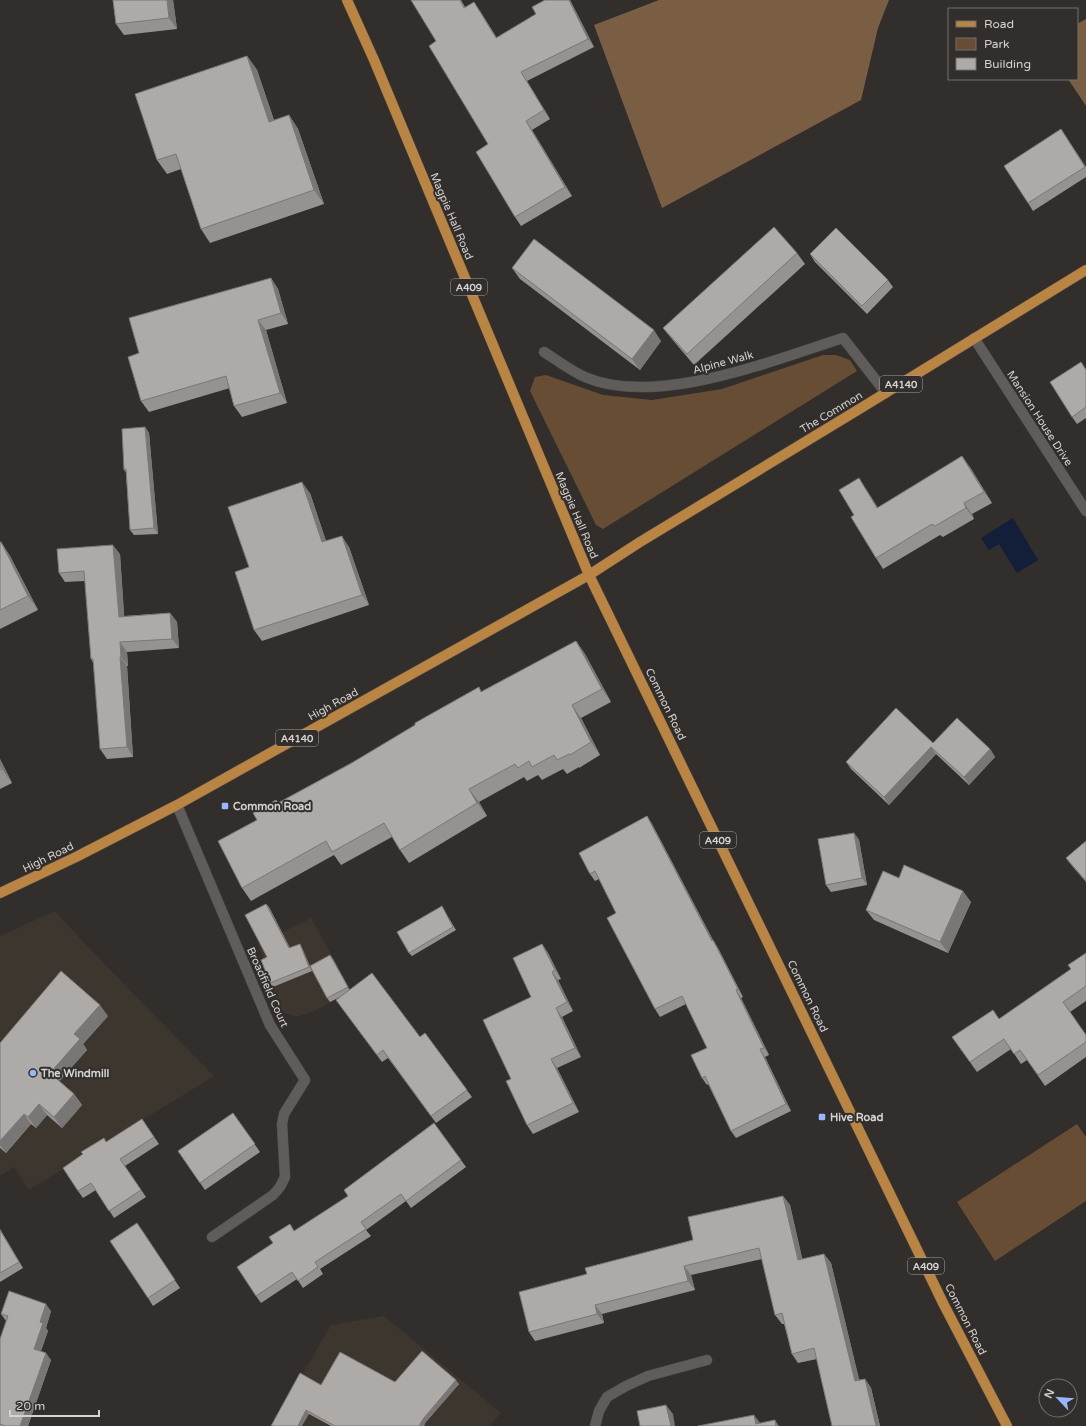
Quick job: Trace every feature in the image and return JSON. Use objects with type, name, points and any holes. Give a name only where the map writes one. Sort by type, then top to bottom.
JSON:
[{"type":"main road","name":"Magpie Hall Road","points":[[348,0],[589,574]]},
{"type":"main road","name":"The Common","points":[[589,574],[1086,270]]},
{"type":"main road","name":"High Road","points":[[0,893],[76,857],[177,805],[589,574]]},
{"type":"main road","name":"Common Road","points":[[589,574],[944,1305],[1007,1426]]},
{"type":"street","name":"Alpine Walk","points":[[544,352],[586,377],[609,384],[634,387],[680,385],[727,375],[843,338],[886,393]]},
{"type":"street","name":"Mansion House Drive","points":[[974,338],[1086,511]]},
{"type":"street","name":"Broadfield Court","points":[[177,805],[270,1025],[305,1080],[284,1114],[282,1124],[285,1177],[280,1187],[274,1195],[212,1237]]},
{"type":"street","points":[[595,1426],[599,1411],[607,1397],[648,1376],[708,1360]]},
{"type":"shaded area","points":[[659,0],[889,0],[878,28],[861,100],[662,208],[594,25]]},
{"type":"shaded area","points":[[1086,19],[1086,106],[1069,80],[1078,80],[1078,23]]},
{"type":"shaded area","points":[[55,911],[85,944],[214,1076],[29,1190],[14,1167],[0,1176],[0,936]]},
{"type":"shaded area","points":[[311,918],[351,990],[313,1012],[296,1017],[285,1013],[278,1006],[258,944]]},
{"type":"shaded area","points":[[384,1316],[501,1413],[489,1426],[273,1426],[331,1325]]},
{"type":"green space","points":[[823,355],[836,355],[850,360],[857,371],[603,529],[596,525],[530,391],[535,377],[546,375],[603,395],[652,400],[722,389]]},
{"type":"green space","points":[[1077,1124],[1086,1137],[1086,1201],[995,1261],[957,1202]]},
{"type":"water","points":[[1013,518],[1038,560],[1017,573],[999,544],[989,550],[981,538]]},
{"type":"building","points":[[113,0],[167,0],[169,18],[116,24]]},
{"type":"building","points":[[411,0],[460,0],[464,8],[474,2],[496,38],[536,14],[532,7],[545,0],[569,0],[588,39],[521,72],[544,110],[526,121],[565,187],[515,217],[476,152],[488,144],[429,46],[436,41]]},
{"type":"building","points":[[247,56],[269,122],[289,115],[314,190],[201,229],[176,154],[157,160],[135,94]]},
{"type":"building","points":[[1061,129],[1085,167],[1028,203],[1004,166]]},
{"type":"building","points":[[774,227],[797,253],[687,354],[663,328]]},
{"type":"building","points":[[836,228],[888,280],[862,306],[810,254]]},
{"type":"building","points":[[534,239],[654,330],[632,359],[512,268]]},
{"type":"building","points":[[271,278],[281,313],[258,320],[280,393],[234,406],[226,376],[141,401],[128,357],[139,353],[129,318]]},
{"type":"building","points":[[1081,362],[1086,370],[1086,407],[1072,417],[1050,382]]},
{"type":"building","points":[[145,427],[154,528],[130,530],[126,469],[124,470],[122,429]]},
{"type":"building","points":[[962,456],[984,492],[964,503],[966,508],[935,526],[932,524],[876,558],[851,517],[854,515],[839,490],[859,478],[877,508]]},
{"type":"building","points":[[302,482],[322,542],[342,536],[362,595],[254,630],[235,572],[249,567],[228,507]]},
{"type":"building","points":[[0,542],[28,596],[0,610]]},
{"type":"building","points":[[113,545],[119,617],[170,613],[172,639],[120,642],[127,747],[100,749],[84,571],[59,573],[57,549]]},
{"type":"building","points":[[576,641],[602,689],[572,705],[591,742],[570,755],[569,754],[557,760],[554,755],[532,767],[529,761],[518,768],[515,764],[469,789],[477,803],[400,850],[384,823],[332,852],[326,841],[242,888],[218,841],[257,820],[253,813],[276,800],[278,803],[350,764],[415,725],[415,723],[479,687],[481,692]]},
{"type":"building","points":[[896,708],[933,743],[957,718],[990,749],[964,777],[931,747],[884,797],[846,762]]},
{"type":"building","points":[[647,816],[738,989],[736,990],[764,1048],[760,1049],[786,1104],[731,1131],[705,1076],[702,1078],[691,1055],[707,1048],[682,996],[655,1009],[607,918],[616,913],[595,871],[590,874],[579,853]]},
{"type":"building","points":[[854,833],[862,878],[826,885],[818,839]]},
{"type":"building","points":[[1086,841],[1086,881],[1066,858]]},
{"type":"building","points":[[904,865],[963,891],[940,942],[866,910],[883,871],[899,878]]},
{"type":"building","points":[[266,904],[289,948],[300,944],[309,967],[270,983],[261,960],[267,957],[245,915]]},
{"type":"building","points":[[442,906],[453,927],[409,953],[397,932]]},
{"type":"building","points":[[542,944],[555,970],[552,972],[567,1002],[556,1008],[575,1048],[551,1059],[573,1103],[527,1125],[506,1081],[511,1079],[483,1020],[531,997],[513,958]]},
{"type":"building","points":[[1086,953],[1086,986],[1063,1002],[1086,1035],[1086,1042],[1038,1075],[1020,1050],[1014,1054],[1004,1039],[970,1062],[952,1037],[993,1010],[999,1019],[1071,969],[1068,965]]},
{"type":"building","points":[[330,955],[348,987],[327,998],[310,966]]},
{"type":"building","name":"The Windmill","points":[[61,971],[100,1005],[74,1034],[80,1039],[50,1073],[74,1094],[54,1117],[39,1104],[28,1117],[24,1114],[0,1141],[0,1043]]},
{"type":"building","points":[[372,973],[420,1037],[425,1033],[467,1090],[431,1116],[383,1050],[377,1055],[336,1000]]},
{"type":"building","points":[[233,1113],[255,1144],[200,1183],[178,1151]]},
{"type":"building","points":[[142,1119],[154,1137],[120,1159],[141,1190],[109,1211],[91,1183],[78,1191],[63,1168],[83,1154],[81,1152],[104,1138],[106,1142]]},
{"type":"building","points":[[434,1123],[461,1160],[406,1201],[401,1194],[361,1222],[366,1229],[315,1262],[318,1267],[298,1281],[292,1272],[256,1296],[237,1267],[273,1243],[269,1237],[290,1224],[294,1231],[348,1196],[344,1190]]},
{"type":"building","points":[[783,1196],[798,1260],[824,1254],[855,1381],[865,1379],[876,1426],[832,1426],[814,1348],[792,1354],[782,1313],[775,1315],[759,1248],[684,1266],[688,1281],[595,1305],[597,1314],[529,1332],[519,1292],[587,1274],[585,1268],[693,1240],[688,1217]]},
{"type":"building","points":[[137,1223],[175,1280],[148,1298],[110,1241]]},
{"type":"building","points":[[0,1230],[19,1262],[0,1273]]},
{"type":"building","points":[[9,1291],[46,1304],[40,1322],[43,1323],[34,1349],[46,1353],[20,1426],[5,1426],[0,1424],[0,1339],[8,1316],[1,1314]]},
{"type":"building","points":[[422,1351],[456,1380],[423,1419],[419,1426],[335,1426],[306,1410],[298,1426],[271,1426],[300,1373],[321,1385],[340,1352],[395,1382]]},
{"type":"building","points":[[666,1405],[671,1426],[640,1426],[637,1411]]},
{"type":"building","points":[[754,1415],[756,1424],[775,1420],[776,1426],[698,1426]]},
{"type":"place","name":"Common Road","points":[[225,806]]},
{"type":"place","name":"The Windmill","points":[[33,1073]]},
{"type":"place","name":"Hive Road","points":[[822,1117]]}]
